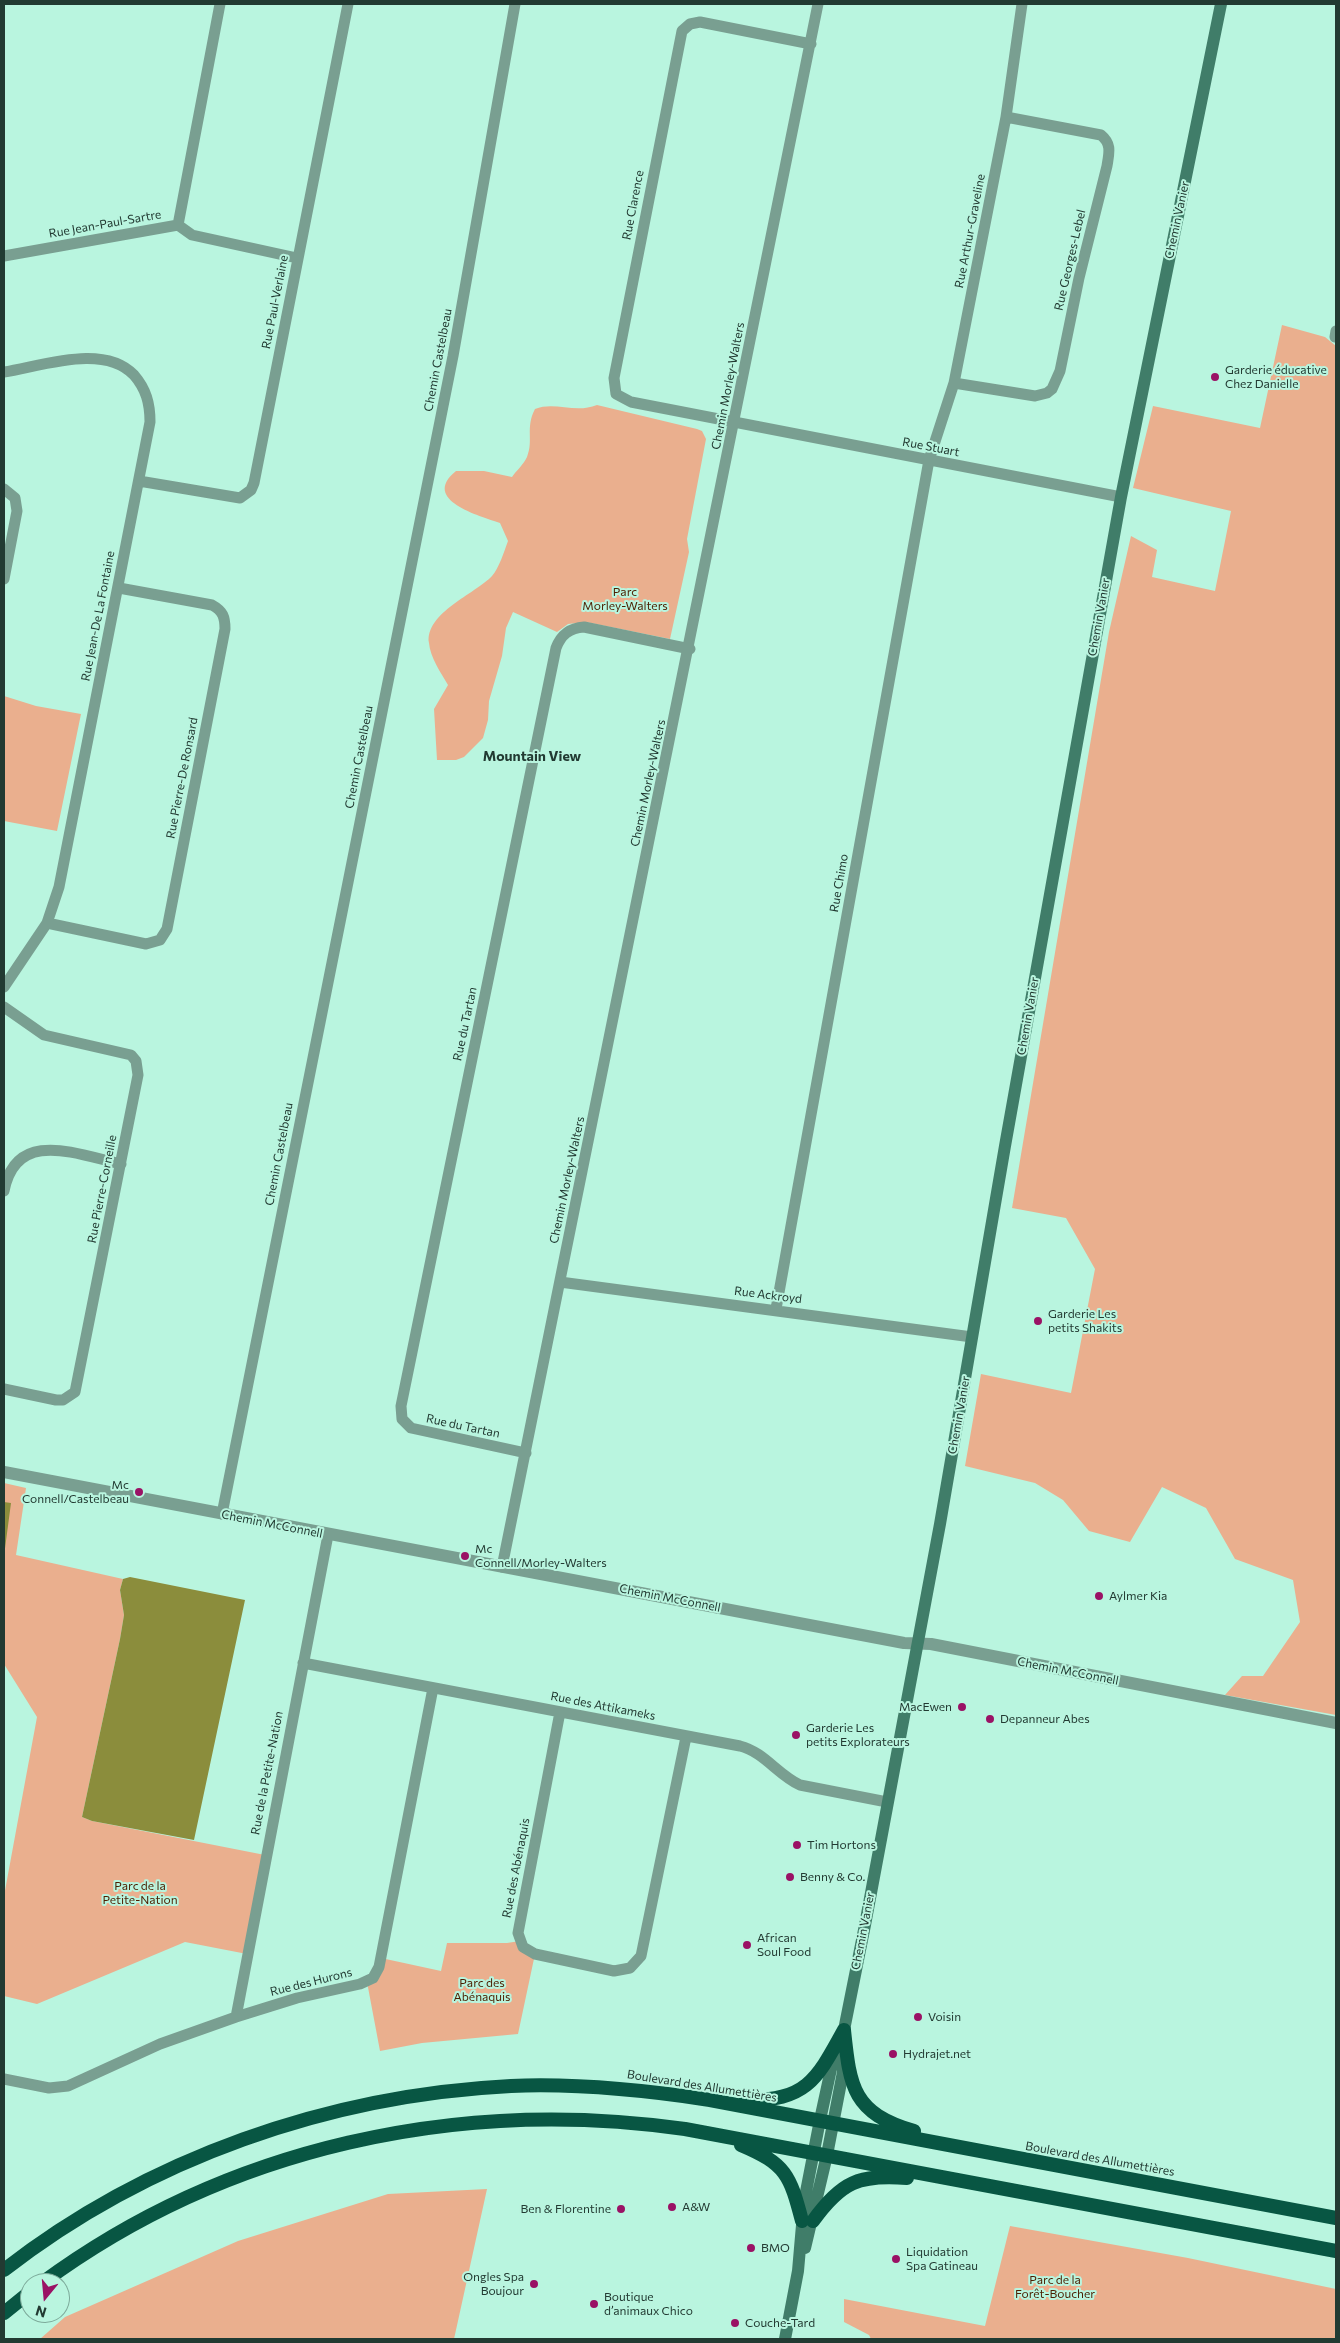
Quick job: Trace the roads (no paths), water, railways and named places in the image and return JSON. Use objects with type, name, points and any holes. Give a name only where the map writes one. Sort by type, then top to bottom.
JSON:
[{"type":"highway","points":[[710,2100],[771,2100],[789,2096],[811,2081],[823,2068],[844,2030]]},
{"type":"highway","points":[[844,2030],[848,2069],[852,2083],[862,2102],[873,2114],[891,2124],[989,2154]]},
{"type":"highway","name":"Boulevard des Allumettières","points":[[4,2270],[75,2221],[148,2181],[245,2139],[314,2117],[409,2097],[511,2086],[612,2088],[710,2100],[1336,2218]]},
{"type":"highway","points":[[57,2273],[125,2229],[197,2193],[268,2165],[357,2140],[418,2128],[470,2122],[525,2119],[630,2122],[713,2134],[1336,2252]]},
{"type":"highway","points":[[713,2134],[765,2155],[778,2165],[794,2191],[807,2221],[836,2193],[855,2180],[867,2177],[895,2177],[979,2184]]},
{"type":"highway","points":[[4,2313],[20,2300]]},
{"type":"main road","name":"Chemin Vanier","points":[[785,2339],[821,2153],[831,2069],[844,2030],[918,1644],[1121,497],[1221,4]]},
{"type":"street","points":[[178,225],[220,4]]},
{"type":"street","name":"Rue Paul-Verlaine","points":[[138,481],[233,498],[240,498],[251,490],[254,483],[348,4]]},
{"type":"street","name":"Chemin Castelbeau","points":[[222,1514],[451,366],[515,4]]},
{"type":"street","name":"Chemin Morley-Walters","points":[[502,1567],[690,649],[818,4]]},
{"type":"street","name":"Rue Arthur-Graveline","points":[[929,460],[954,383],[1006,117],[1022,4]]},
{"type":"street","name":"Rue Clarence","points":[[735,422],[626,401],[616,394],[614,389],[614,378],[679,40],[686,28],[700,22],[810,44]]},
{"type":"street","name":"Rue Georges-Lebel","points":[[954,383],[1035,396],[1047,393],[1052,389],[1060,371],[1079,278],[1107,166],[1110,149],[1107,140],[1101,135],[1006,117]]},
{"type":"street","name":"Rue Jean-Paul-Sartre","points":[[4,256],[178,225],[192,235],[297,258]]},
{"type":"street","name":"Rue Jean-De La Fontaine","points":[[4,372],[88,358],[106,358],[124,366],[143,387],[150,409],[118,588],[58,887],[47,923],[4,986]]},
{"type":"street","name":"Rue Stuart","points":[[735,422],[1121,497]]},
{"type":"street","name":"Rue Chimo","points":[[776,1310],[929,460]]},
{"type":"street","points":[[4,489],[15,498],[17,511],[4,579]]},
{"type":"street","name":"Rue Pierre-De Ronsard","points":[[47,923],[146,944],[160,940],[167,929],[225,620],[218,608],[212,606],[118,588]]},
{"type":"street","name":"Rue du Tartan","points":[[526,1453],[411,1428],[402,1419],[401,1406],[559,641],[569,630],[584,627],[690,649]]},
{"type":"street","name":"Rue Pierre-Corneille","points":[[4,1007],[44,1035],[122,1051],[130,1055],[136,1061],[138,1075],[75,1392],[63,1400],[56,1400],[4,1389]]},
{"type":"street","points":[[4,1191],[9,1172],[14,1163],[34,1151],[52,1150],[120,1164]]},
{"type":"street","name":"Rue Ackroyd","points":[[560,1282],[576,1286],[776,1310],[972,1337]]},
{"type":"street","name":"Chemin McConnell","points":[[4,1472],[328,1535],[918,1644],[931,1644],[1336,1723]]},
{"type":"street","name":"Rue de la Petite-Nation","points":[[236,2016],[328,1535]]},
{"type":"street","name":"Rue des Attikameks","points":[[303,1663],[753,1750],[788,1778],[800,1785],[887,1802]]},
{"type":"street","name":"Rue des Hurons","points":[[4,2079],[49,2088],[68,2086],[160,2044],[236,2016],[297,1998],[360,1984],[376,1974],[433,1688]]},
{"type":"street","name":"Rue des Abénaquis","points":[[560,1712],[518,1933],[523,1947],[535,1954],[614,1971],[630,1968],[641,1956],[686,1736]]},
{"type":"place","name":"Garderie éducative Chez Danielle","points":[[1215,377]]},
{"type":"place","name":"Garderie Les petits Shakits","points":[[1038,1321]]},
{"type":"place","name":"Mc Connell/Castelbeau","points":[[139,1492]]},
{"type":"place","name":"Mc Connell/Morley-Walters","points":[[465,1556]]},
{"type":"place","name":"Aylmer Kia","points":[[1099,1596]]},
{"type":"place","name":"MacEwen","points":[[962,1707]]},
{"type":"place","name":"Depanneur Abes","points":[[990,1719]]},
{"type":"place","name":"Garderie Les petits Explorateurs","points":[[796,1735]]},
{"type":"place","name":"Tim Hortons","points":[[797,1845]]},
{"type":"place","name":"Benny & Co.","points":[[790,1877]]},
{"type":"place","name":"African Soul Food","points":[[747,1945]]},
{"type":"place","name":"Voisin","points":[[918,2017]]},
{"type":"place","name":"Hydrajet.net","points":[[893,2054]]},
{"type":"place","name":"A&W","points":[[672,2207]]},
{"type":"place","name":"Ben & Florentine","points":[[621,2209]]},
{"type":"place","name":"BMO","points":[[751,2248]]},
{"type":"place","name":"Liquidation Spa Gatineau","points":[[896,2259]]},
{"type":"place","name":"Ongles Spa Boujour","points":[[534,2284]]},
{"type":"place","name":"Boutique d’animaux Chico","points":[[594,2304]]},
{"type":"place","name":"Couche-Tard","points":[[735,2323]]},
{"type":"district","name":"Mountain View","points":[[532,756]]},
{"type":"park label","name":"Parc Morley-Walters","points":[[625,599]]},
{"type":"park label","name":"Parc de la Petite-Nation","points":[[140,1893]]},
{"type":"park label","name":"Parc des Abénaquis","points":[[482,1990]]},
{"type":"park label","name":"Parc de la Forêt-Boucher","points":[[1055,2287]]}]
